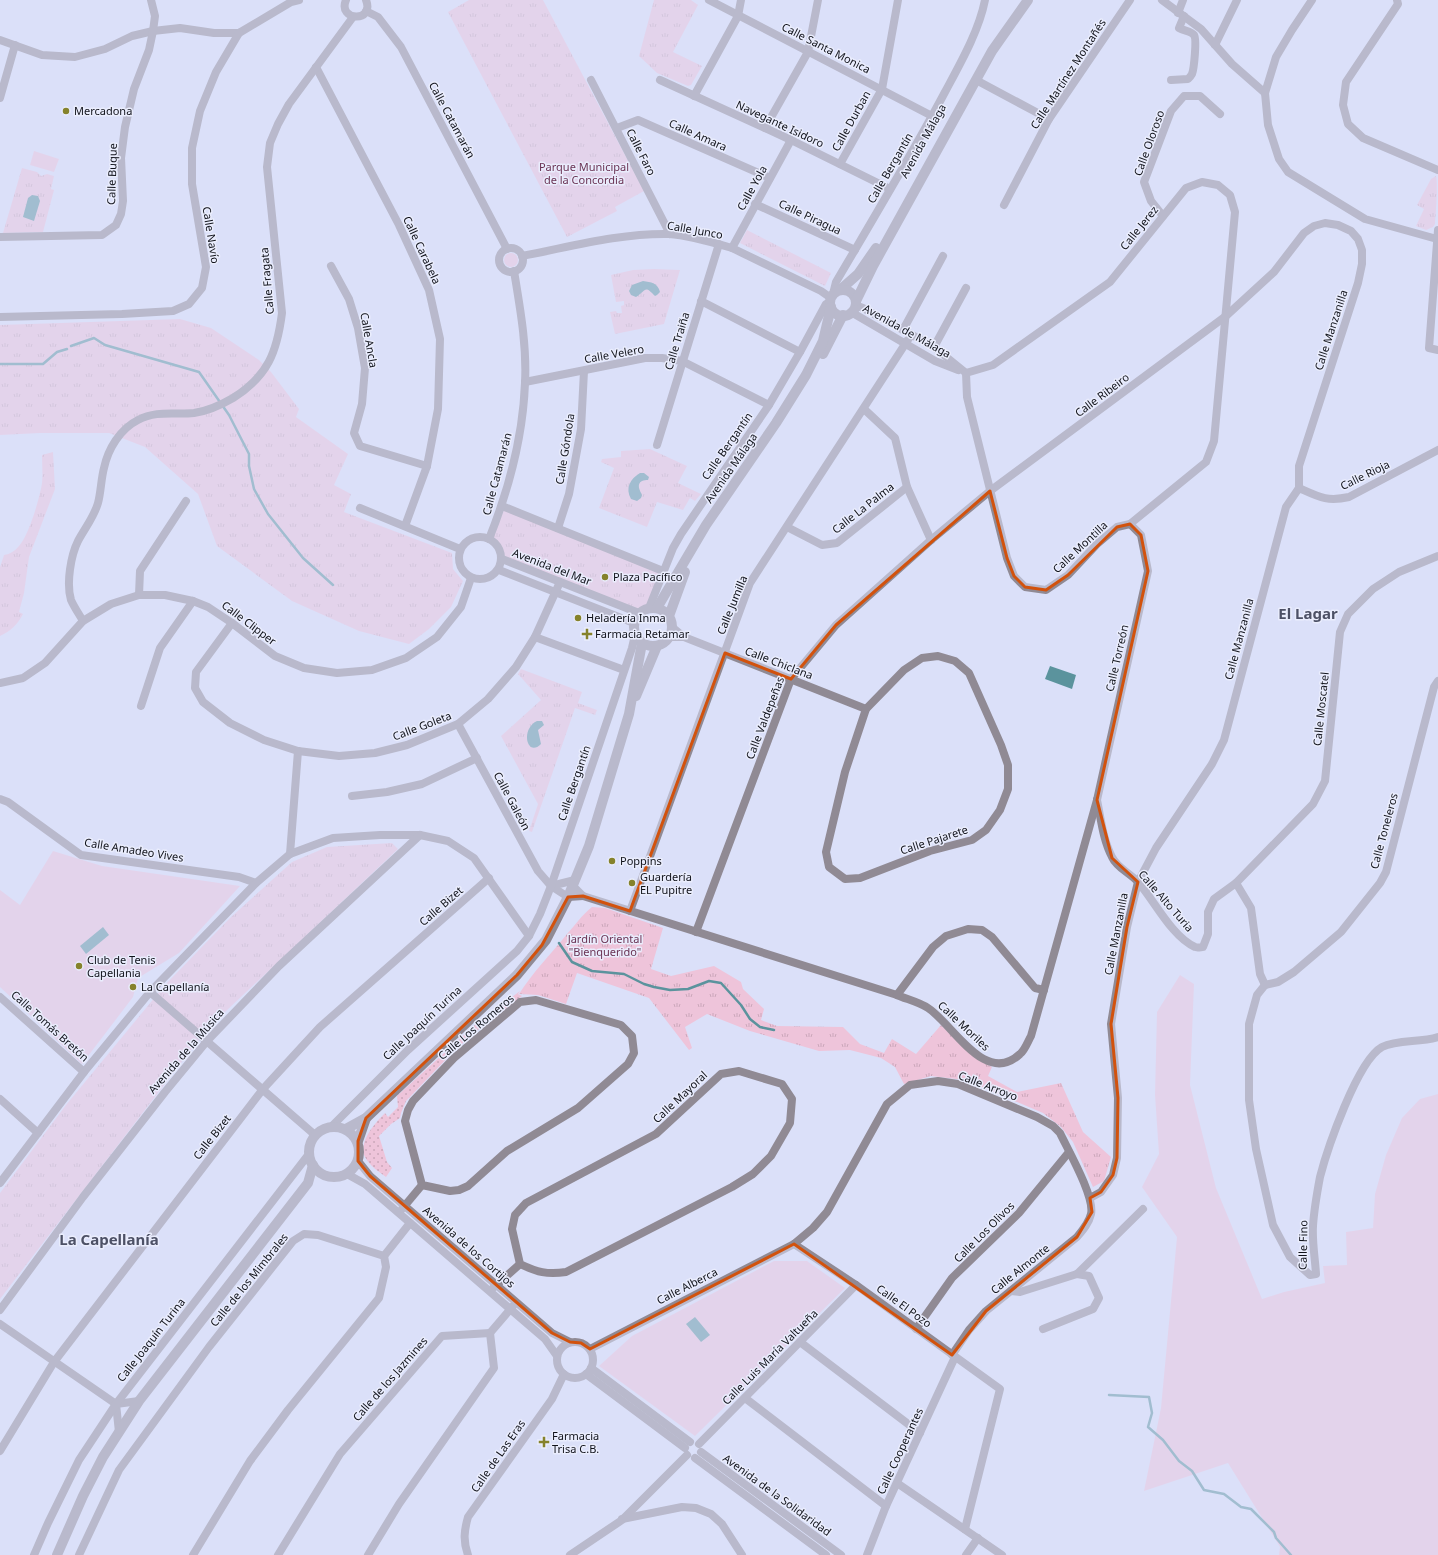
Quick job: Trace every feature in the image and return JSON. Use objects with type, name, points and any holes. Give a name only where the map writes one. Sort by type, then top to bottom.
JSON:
[{"type":"street","name":"Calle Buque","points":[[0,237],[102,234],[116,225],[121,214],[123,201],[122,158],[125,127],[134,89],[149,50],[153,31],[155,16],[151,0]]},
{"type":"street","points":[[343,1],[346,11],[353,16],[359,17],[366,11],[366,0]]},
{"type":"street","name":"Calle Santa Monica","points":[[709,0],[932,116]]},
{"type":"street","points":[[694,96],[738,16],[741,0]]},
{"type":"street","points":[[765,128],[808,52],[818,0]]},
{"type":"street","name":"Calle Durban","points":[[840,164],[882,89],[898,0]]},
{"type":"street","name":"Calle Bergantín","points":[[653,608],[663,571],[673,548],[769,405],[826,304],[833,298],[836,282],[932,116],[973,35],[985,0]]},
{"type":"street","name":"Avenida Málaga","points":[[833,298],[858,274],[871,256],[982,58],[1021,0]]},
{"type":"street","name":"Avenida Málaga","points":[[653,608],[706,525],[783,412],[824,346],[851,309],[873,266],[992,51],[1028,0]]},
{"type":"street","name":"Calle Martínez Montañés","points":[[1004,205],[1049,119],[1130,0]]},
{"type":"street","points":[[1162,0],[1202,29],[1232,64],[1265,93]]},
{"type":"street","points":[[1171,80],[1188,79],[1192,73],[1196,40],[1194,35],[1190,32],[1184,32],[1179,28],[1183,0]]},
{"type":"street","points":[[1216,45],[1237,0]]},
{"type":"street","points":[[1312,0],[1276,57],[1265,93],[1268,125],[1278,159],[1288,172],[1365,218],[1437,239]]},
{"type":"street","points":[[1397,0],[1398,4],[1346,82],[1343,105],[1348,124],[1363,138],[1438,170]]},
{"type":"street","points":[[0,40],[42,55],[75,57],[105,49],[132,36],[153,31],[180,28],[239,33],[294,1]]},
{"type":"street","name":"Calle Catamarán","points":[[366,11],[378,17],[401,47],[506,249]]},
{"type":"street","name":"Calle Fragata","points":[[83,621],[71,599],[71,561],[78,541],[92,518],[98,503],[104,466],[109,451],[121,432],[137,420],[156,413],[185,414],[202,412],[222,405],[254,382],[261,374],[272,355],[279,335],[282,313],[267,167],[270,143],[289,104],[353,16]]},
{"type":"street","name":"Calle Navío","points":[[0,317],[122,314],[173,311],[189,304],[202,288],[206,267],[192,184],[192,148],[200,111],[216,72],[239,33]]},
{"type":"street","points":[[0,98],[15,45]]},
{"type":"street","name":"Calle Carabela","points":[[316,67],[399,225],[430,290],[440,339],[438,409],[427,466],[405,526]]},
{"type":"street","name":"Calle Faro","points":[[591,80],[617,128],[670,234]]},
{"type":"street","name":"Navegante Isidoro","points":[[660,80],[791,140],[890,190]]},
{"type":"street","points":[[976,80],[1049,119]]},
{"type":"street","name":"Calle Oloroso","points":[[1163,216],[1151,201],[1144,182],[1171,111],[1184,96],[1200,96],[1220,114]]},
{"type":"street","name":"Calle Amara","points":[[617,128],[638,120],[770,178]]},
{"type":"street","name":"Calle Yola","points":[[732,248],[791,140]]},
{"type":"street","name":"Calle Jerez","points":[[966,373],[993,365],[1110,282],[1186,188],[1202,182],[1218,185],[1230,195],[1235,212],[1226,316]]},
{"type":"street","name":"Calle Piragua","points":[[755,204],[854,250]]},
{"type":"street","name":"Calle Manzanilla","points":[[1090,1198],[1101,1192],[1113,1175],[1117,1158],[1118,1098],[1111,1024],[1127,927],[1138,882],[1156,848],[1212,764],[1224,740],[1286,507],[1299,488],[1299,466],[1358,283],[1362,264],[1362,250],[1358,239],[1351,231],[1338,225],[1325,223],[1314,226],[1304,233],[1274,272],[1226,316]]},
{"type":"street","points":[[1438,230],[1429,348],[1438,350]]},
{"type":"street","name":"Calle Junco","points":[[522,256],[617,237],[670,234],[732,248],[833,298]]},
{"type":"street","name":"Calle Traiña","points":[[657,445],[719,244]]},
{"type":"street","points":[[514,248],[522,256],[522,264],[514,271],[507,270],[500,263],[500,256],[506,249],[514,248]]},
{"type":"street","points":[[902,330],[943,256]]},
{"type":"street","name":"Calle Ancla","points":[[331,266],[349,299],[358,328],[365,368],[362,404],[354,433],[360,446],[427,466]]},
{"type":"street","name":"Calle Catamarán","points":[[489,538],[502,506],[518,446],[525,382],[522,323],[514,271]]},
{"type":"street","points":[[934,347],[966,288]]},
{"type":"street","points":[[849,291],[854,297],[851,309],[835,313],[833,298],[849,291]]},
{"type":"street","points":[[824,346],[833,298]]},
{"type":"street","points":[[701,301],[800,352]]},
{"type":"street","name":"Avenida de Málaga","points":[[851,309],[863,308],[934,347],[966,373]]},
{"type":"street","name":"Avenida de Málaga","points":[[851,309],[906,345],[936,361],[966,373]]},
{"type":"street","name":"Calle Ribeiro","points":[[990,491],[1226,316]]},
{"type":"street","name":"Calle Montilla","points":[[966,373],[967,397],[1007,558],[1014,576],[1025,587],[1046,590],[1068,575],[1096,544],[1117,527],[1130,524],[1170,493],[1206,462],[1214,441],[1226,316]]},
{"type":"street","name":"Calle Jumilla","points":[[630,911],[750,583],[906,345],[911,335]]},
{"type":"street","name":"Avenida Málaga","points":[[669,616],[679,586],[699,546],[712,524],[770,442],[824,346]]},
{"type":"street","name":"Calle Velero","points":[[525,382],[645,358],[662,358],[682,361],[769,405]]},
{"type":"street","name":"Calle Góndola","points":[[558,528],[569,494],[581,428],[584,370]]},
{"type":"street","points":[[864,409],[895,438],[907,487],[931,540]]},
{"type":"street","name":"Calle Rioja","points":[[1299,488],[1318,496],[1335,500],[1349,497],[1438,450]]},
{"type":"street","name":"Calle La Palma","points":[[786,528],[822,545],[837,543],[907,487]]},
{"type":"street","name":"Calle Valdepeñas","points":[[696,932],[791,680],[836,624],[931,540],[990,491]]},
{"type":"street","points":[[139,595],[140,571],[186,501]]},
{"type":"street","points":[[502,506],[663,571]]},
{"type":"street","points":[[360,508],[460,549]]},
{"type":"street","name":"Calle Torreón","points":[[1097,800],[1148,571],[1141,535],[1130,524]]},
{"type":"street","points":[[476,537],[489,538],[496,544],[501,552],[502,559],[499,570],[486,580],[476,580],[464,573],[460,566],[460,549],[466,542],[476,537]]},
{"type":"street","name":"Calle Moscatel","points":[[1236,882],[1313,804],[1324,781],[1340,632],[1348,614],[1373,589],[1398,572],[1438,556]]},
{"type":"street","name":"Avenida del Mar","points":[[502,559],[639,613]]},
{"type":"street","name":"Avenida del Mar","points":[[499,570],[634,623]]},
{"type":"street","name":"Calle Clipper","points":[[0,683],[23,678],[45,663],[83,621],[111,604],[139,595],[165,595],[193,601],[208,607],[232,623],[275,656],[304,668],[337,673],[372,670],[406,658],[437,637],[461,607],[471,578]]},
{"type":"street","name":"Calle Goleta","points":[[232,623],[196,672],[195,688],[203,702],[230,723],[264,740],[298,751],[339,756],[375,753],[407,746],[458,724],[488,699],[516,667],[535,637],[560,582]]},
{"type":"street","points":[[141,706],[160,648],[193,601]]},
{"type":"street","points":[[629,714],[638,639],[634,623],[639,613],[653,608],[666,612],[669,616],[672,627],[669,637],[662,644],[657,646],[647,646],[638,639]]},
{"type":"street","name":"Calle Chiclana","points":[[672,627],[684,637],[866,709]]},
{"type":"street","points":[[535,637],[624,670]]},
{"type":"street","name":"Calle Chiclana","points":[[669,637],[684,637]]},
{"type":"street","name":"Calle Bergantín","points":[[529,936],[540,914],[551,886],[624,670],[638,639]]},
{"type":"street","points":[[346,1129],[366,1118],[517,975],[542,945],[568,898],[589,846],[629,714],[657,646]]},
{"type":"street","name":"Calle Pajarete","points":[[938,656],[955,661],[969,673],[1001,745],[1008,765],[1008,789],[1000,810],[986,830],[972,840],[930,851],[860,878],[845,879],[830,867],[826,852],[845,772],[866,709],[904,670],[922,658],[938,656]]},
{"type":"street","name":"Calle Toneleros","points":[[1265,985],[1278,982],[1294,972],[1341,932],[1380,883],[1386,872],[1434,687],[1438,681]]},
{"type":"street","name":"Calle Galeón","points":[[458,724],[538,871],[551,886],[568,898]]},
{"type":"street","points":[[290,854],[298,751]]},
{"type":"street","points":[[352,796],[387,792],[422,784],[477,758]]},
{"type":"street","name":"Calle Amadeo Vives","points":[[0,799],[8,802],[81,855],[239,877],[256,883]]},
{"type":"street","name":"Calle Alto Turia","points":[[1097,800],[1107,845],[1112,858],[1121,868],[1138,882],[1163,918],[1184,940],[1196,948],[1204,947],[1208,934],[1208,912],[1214,899],[1236,882]]},
{"type":"street","name":"Calle Moriles","points":[[574,883],[583,896],[897,995],[928,1008],[978,1056],[990,1063],[1007,1063],[1021,1054],[1031,1036],[1097,800]]},
{"type":"street","points":[[0,1183],[84,1072],[150,992],[256,883],[290,854],[333,838],[380,835],[420,835],[448,841],[474,858],[529,936]]},
{"type":"street","name":"Avenida de la Música","points":[[0,1310],[88,1191],[165,1092],[207,1041],[279,966],[420,835]]},
{"type":"street","name":"Calle Bizet","points":[[0,1451],[54,1362],[263,1089],[320,1027],[489,878]]},
{"type":"street","points":[[1236,882],[1251,908],[1260,974],[1265,985]]},
{"type":"street","points":[[551,886],[574,883]]},
{"type":"street","points":[[568,898],[583,896]]},
{"type":"street","points":[[897,995],[933,947],[946,936],[968,929],[982,930],[992,937],[1035,988],[1044,990]]},
{"type":"street","name":"Calle Joaquín Turina","points":[[332,1126],[408,1050],[517,951],[529,936]]},
{"type":"street","name":"Calle Fino","points":[[1265,985],[1257,995],[1248,1024],[1250,1100],[1256,1149],[1273,1225],[1290,1257],[1310,1275],[1316,1274],[1313,1227],[1320,1177],[1337,1124],[1363,1066],[1381,1048],[1395,1043],[1427,1041],[1438,1037]]},
{"type":"street","points":[[150,992],[316,1135]]},
{"type":"street","name":"Calle Tomás Bretón","points":[[0,997],[84,1072]]},
{"type":"street","name":"Calle Los Romeros","points":[[536,1000],[621,1025],[632,1036],[634,1053],[628,1064],[572,1113],[507,1151],[468,1186],[459,1190],[450,1191],[422,1186],[405,1121],[408,1110],[413,1101],[454,1058],[520,1002],[536,1000]]},
{"type":"street","name":"Calle Mayoral","points":[[739,1071],[782,1084],[792,1100],[790,1123],[771,1156],[753,1174],[732,1187],[566,1272],[551,1274],[536,1271],[520,1264],[512,1229],[515,1215],[526,1203],[656,1134],[721,1074],[739,1071]]},
{"type":"street","name":"Calle Arroyo","points":[[794,1244],[813,1228],[827,1212],[887,1104],[910,1085],[938,1081],[958,1084],[1037,1117],[1053,1126],[1060,1133],[1090,1198]]},
{"type":"street","points":[[0,1100],[38,1133]]},
{"type":"street","points":[[358,1141],[346,1129],[332,1126],[326,1128],[316,1135],[309,1147],[309,1154],[313,1165],[320,1173],[328,1176],[340,1177],[354,1169],[360,1154],[358,1141],[366,1118]]},
{"type":"street","name":"Calle Los Olivos","points":[[916,1329],[952,1278],[1019,1213],[1069,1152]]},
{"type":"street","name":"Calle Joaquín Turina","points":[[34,1555],[79,1460],[116,1404],[309,1154]]},
{"type":"street","name":"Avenida de los Cortijos","points":[[358,1161],[370,1176],[552,1333],[570,1342]]},
{"type":"street","points":[[57,1555],[83,1496],[103,1457],[139,1401],[308,1183],[313,1165]]},
{"type":"street","name":"Avenida de los Cortijos","points":[[347,1174],[365,1184],[545,1339],[558,1356]]},
{"type":"street","points":[[308,1183],[328,1176]]},
{"type":"street","points":[[398,1213],[422,1186]]},
{"type":"street","name":"Calle Almonte","points":[[954,1356],[969,1330],[986,1311],[1077,1237],[1088,1224],[1092,1212],[1090,1198]]},
{"type":"street","points":[[1077,1274],[1143,1209]]},
{"type":"street","points":[[193,1555],[250,1461],[288,1410],[379,1298],[386,1267],[384,1256],[410,1223]]},
{"type":"street","name":"Calle de los Mimbrales","points":[[80,1555],[119,1470],[209,1347],[293,1241],[304,1234],[318,1235],[384,1256]]},
{"type":"street","name":"Calle El Pozo","points":[[794,1244],[856,1285],[1000,1389],[965,1529]]},
{"type":"street","name":"Calle Alberca","points":[[590,1349],[794,1244]]},
{"type":"street","points":[[490,1292],[520,1264]]},
{"type":"street","points":[[1011,1291],[1020,1292],[1077,1274],[1089,1276],[1099,1298],[1093,1309],[1043,1328]]},
{"type":"street","name":"Calle Luis María Valtueña","points":[[622,1520],[856,1285]]},
{"type":"street","points":[[368,1555],[399,1504],[494,1368],[490,1333],[516,1302]]},
{"type":"street","points":[[0,1324],[116,1404],[139,1401]]},
{"type":"street","name":"Calle de los Jazmines","points":[[278,1555],[340,1454],[442,1336],[490,1333]]},
{"type":"street","points":[[570,1342],[581,1342],[590,1349],[593,1358],[588,1371],[575,1378],[564,1374],[558,1366],[558,1356],[562,1347],[570,1342]]},
{"type":"street","points":[[800,1342],[920,1433]]},
{"type":"street","name":"Calle Cooperantes","points":[[867,1555],[886,1506],[954,1356]]},
{"type":"street","name":"Avenida de la Solidaridad","points":[[588,1371],[693,1450],[826,1555]]},
{"type":"street","name":"Calle de Las Eras","points":[[468,1555],[464,1544],[464,1530],[468,1517],[552,1399],[564,1374]]},
{"type":"street","points":[[745,1398],[886,1506]]},
{"type":"street","points":[[116,1404],[119,1432]]},
{"type":"street","name":"Avenida de la Solidaridad","points":[[693,1450],[841,1555]]},
{"type":"street","points":[[897,1483],[1002,1555]]},
{"type":"street","points":[[570,1555],[622,1520],[682,1507],[696,1508],[711,1514],[722,1524],[742,1555]]},
{"type":"street","points":[[966,1555],[978,1538]]},
{"type":"highlighted area","points":[[990,491],[1007,558],[1014,576],[1025,587],[1046,590],[1068,575],[1117,527],[1130,524],[1141,535],[1148,571],[1097,800],[1112,858],[1138,882],[1127,927],[1111,1024],[1118,1098],[1117,1158],[1113,1175],[1101,1192],[1090,1198],[1092,1212],[1077,1237],[986,1311],[952,1355],[794,1244],[590,1349],[581,1343],[570,1342],[552,1333],[370,1176],[358,1161],[358,1141],[366,1118],[517,975],[542,945],[568,897],[583,896],[630,911],[725,653],[791,679],[836,625]]},
{"type":"green space","name":"Parque Municipal de la Concordia","points":[[469,0],[543,0],[644,191],[615,207],[617,211],[567,237],[448,12]]},
{"type":"green space","points":[[654,0],[691,0],[698,5],[673,52],[702,66],[691,85],[688,86],[657,73],[639,56]]},
{"type":"green space","points":[[34,151],[59,159],[54,172],[30,165]]},
{"type":"green space","points":[[22,168],[37,172],[41,176],[47,174],[54,176],[51,189],[54,190],[43,232],[3,233]]},
{"type":"green space","points":[[1436,176],[1437,192],[1435,224],[1433,227],[1426,230],[1416,226],[1424,209],[1417,205],[1431,179]]},
{"type":"green space","points":[[747,230],[831,273],[825,286],[740,243]]},
{"type":"green space","points":[[508,253],[514,253],[518,257],[518,263],[514,267],[508,267],[504,263],[504,257]]},
{"type":"green space","points":[[633,270],[680,270],[664,324],[615,334],[610,312],[616,311],[617,313],[622,313],[621,306],[624,305],[624,301],[616,302],[611,275]]},
{"type":"green space","points":[[180,319],[211,328],[259,360],[271,372],[299,409],[296,417],[348,454],[334,485],[351,494],[344,512],[452,553],[453,569],[463,581],[451,607],[429,629],[409,644],[359,631],[292,601],[217,546],[198,494],[145,447],[109,433],[40,433],[0,435],[0,325]]},
{"type":"green space","points":[[650,449],[687,466],[678,483],[701,494],[695,501],[690,498],[683,510],[657,502],[647,527],[599,508],[614,468],[601,462],[602,459],[621,457],[621,451]]},
{"type":"green space","points":[[53,452],[55,489],[29,557],[24,593],[19,612],[23,614],[13,627],[0,636],[0,567],[4,555],[16,549],[23,541],[27,533],[34,516],[41,489],[42,455]]},
{"type":"green space","points":[[504,510],[660,572],[647,606],[639,610],[505,557],[500,546],[492,538]]},
{"type":"green space","points":[[521,669],[582,692],[578,703],[597,710],[595,715],[575,708],[532,832],[529,831],[538,804],[501,736],[541,700],[518,674]]},
{"type":"green space","points":[[392,843],[398,849],[207,1029],[0,1299],[0,1193],[66,1105],[165,985],[230,918],[292,862],[327,847]]},
{"type":"green space","name":"Club de Tenis Capellania","points":[[53,851],[102,866],[240,886],[179,953],[138,978],[133,997],[82,1064],[0,987],[0,890],[20,905]]},
{"type":"green space","name":"Jardín Oriental \"Bienquerido\"","points":[[592,907],[605,908],[663,928],[651,969],[671,976],[714,966],[741,982],[743,989],[764,1009],[761,1020],[777,1026],[843,1027],[860,1044],[884,1053],[892,1039],[916,1054],[941,1025],[975,1058],[992,1067],[988,1076],[1017,1092],[1061,1083],[1083,1132],[1111,1157],[1104,1181],[1093,1187],[1073,1142],[1061,1127],[1043,1113],[965,1080],[931,1076],[904,1084],[895,1067],[881,1058],[850,1050],[819,1051],[750,1031],[707,1014],[685,1027],[692,1048],[689,1050],[649,998],[577,973],[566,1004],[538,995],[519,994],[542,963]]},
{"type":"green space","points":[[1180,975],[1194,984],[1190,1085],[1216,1188],[1262,1299],[1284,1292],[1325,1283],[1323,1266],[1347,1265],[1346,1232],[1373,1228],[1375,1194],[1386,1155],[1402,1118],[1420,1099],[1438,1094],[1438,1555],[1279,1555],[1280,1547],[1228,1463],[1144,1491],[1161,1408],[1177,1237],[1142,1187],[1159,1154],[1155,1095],[1157,1012]]},
{"type":"green space","points":[[520,991],[518,994],[522,996],[474,1033],[453,1052],[406,1101],[400,1118],[391,1124],[379,1136],[387,1162],[392,1168],[386,1177],[369,1163],[363,1151],[366,1139],[372,1127],[385,1113],[388,1117],[398,1107],[397,1096],[476,1024]]},
{"type":"green space","points":[[774,1261],[807,1261],[845,1288],[695,1436],[599,1366],[632,1336]]},
{"type":"shaded area","points":[[32,195],[38,196],[40,201],[34,221],[23,217],[28,198]]},
{"type":"shaded area","points":[[643,281],[656,285],[660,292],[655,296],[647,289],[636,297],[631,295],[629,291],[632,285]]},
{"type":"shaded area","points":[[640,473],[644,473],[649,477],[648,480],[644,480],[639,484],[642,495],[637,501],[631,499],[628,491],[631,481]]},
{"type":"shaded area","points":[[1050,666],[1076,675],[1072,689],[1045,679]]},
{"type":"shaded area","points":[[537,721],[542,721],[544,725],[538,730],[541,744],[536,747],[532,747],[527,741],[527,735],[528,730]]},
{"type":"shaded area","points":[[103,927],[109,935],[86,954],[80,946]]},
{"type":"shaded area","points":[[695,1317],[710,1335],[701,1342],[686,1324]]},
{"type":"waterway","points":[[71,346],[94,338],[105,345],[199,372],[229,415],[249,454],[249,466],[254,489],[268,514],[303,558],[333,585]]},
{"type":"waterway","points":[[0,364],[43,364],[57,352],[67,349]]},
{"type":"waterway","points":[[559,943],[572,962],[592,971],[624,974],[644,984],[654,987],[670,990],[688,989],[709,981],[721,983],[741,1005],[750,1019],[760,1027],[774,1030]]},
{"type":"waterway","points":[[1109,1395],[1149,1397],[1152,1413],[1148,1427],[1163,1440],[1179,1461],[1192,1471],[1204,1490],[1224,1494],[1241,1507],[1251,1509],[1274,1532],[1276,1538],[1291,1555]]},
{"type":"place","name":"Mercadona","points":[[66,111]]},
{"type":"place","name":"Plaza Pacífico","points":[[605,577]]},
{"type":"place","name":"Heladería Inma","points":[[578,618]]},
{"type":"place","name":"Farmacia Retamar","points":[[587,634]]},
{"type":"place","name":"Poppins","points":[[612,861]]},
{"type":"place","name":"Guardería EL Pupitre","points":[[632,883]]},
{"type":"place","name":"Club de Tenis Capellania","points":[[79,966]]},
{"type":"place","name":"La Capellanía","points":[[133,987]]},
{"type":"place","name":"Farmacia Trisa C.B.","points":[[544,1442]]},
{"type":"district","name":"El Lagar","points":[[1308,614]]},
{"type":"district","name":"La Capellanía","points":[[109,1240]]}]
